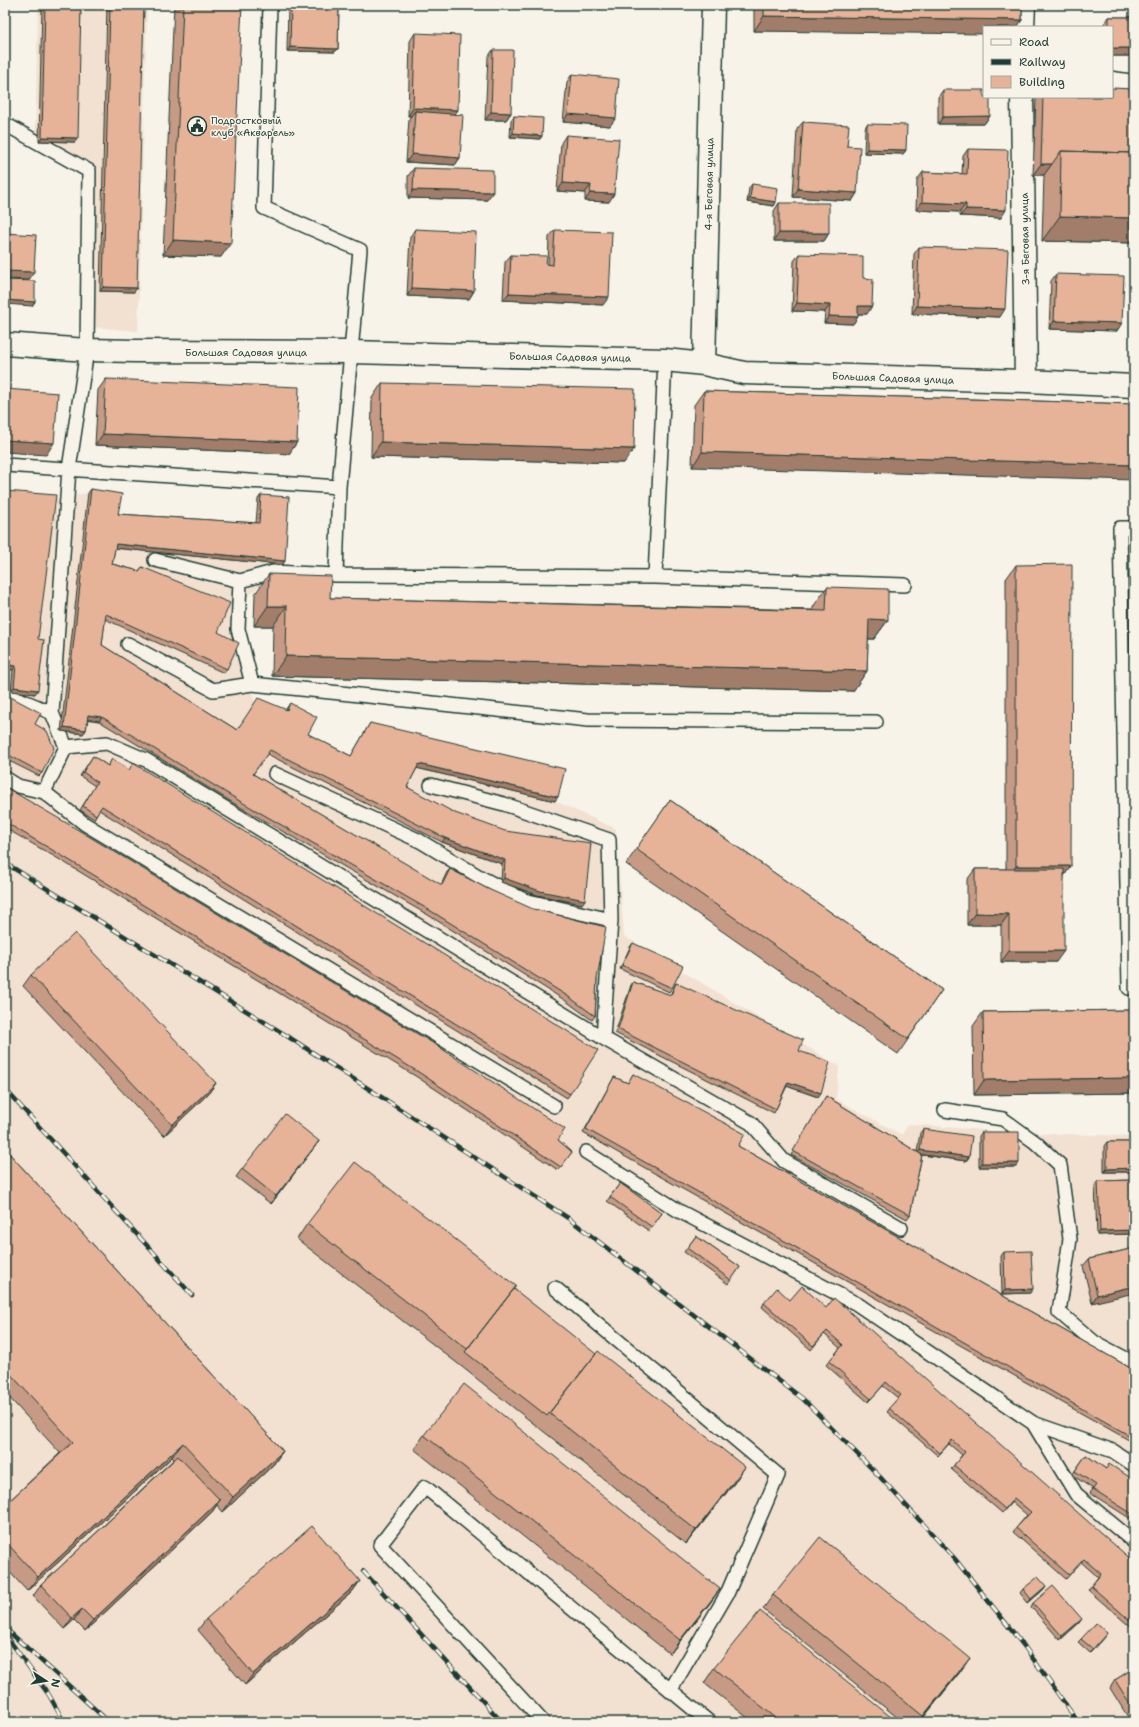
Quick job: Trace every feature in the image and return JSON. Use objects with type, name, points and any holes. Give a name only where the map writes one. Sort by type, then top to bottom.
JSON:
[{"type":"street","name":"4-я Беговая улица","points":[[704,364],[713,5]]},
{"type":"street","points":[[1023,26],[1024,5]]},
{"type":"street","points":[[1113,83],[1134,86]]},
{"type":"street","name":"3-я Беговая улица","points":[[1022,98],[1026,381]]},
{"type":"street","name":"Большая Садовая улица","points":[[5,344],[87,350],[351,352],[665,360],[704,364],[744,373],[1026,381],[1134,386]]},
{"type":"lane","points":[[270,5],[264,208],[360,250],[340,487],[336,575]]},
{"type":"lane","points":[[5,124],[89,171],[87,350],[69,469],[52,713],[66,748],[44,792]]},
{"type":"lane","points":[[655,577],[665,360]]},
{"type":"lane","points":[[5,465],[340,487]]},
{"type":"lane","points":[[1134,528],[1120,528],[1129,988],[1134,988]]},
{"type":"lane","points":[[155,560],[240,581],[273,572],[336,575],[655,577],[905,585]]},
{"type":"lane","points":[[240,581],[238,629],[252,684]]},
{"type":"lane","points":[[128,644],[213,690],[252,684],[588,720],[876,722]]},
{"type":"lane","points":[[5,693],[52,713]]},
{"type":"lane","points":[[66,748],[107,743],[146,760],[603,1038],[751,1123],[784,1161],[901,1228]]},
{"type":"lane","points":[[275,774],[420,841],[480,877],[524,900],[611,920]]},
{"type":"lane","points":[[5,778],[18,786],[44,792],[85,824],[554,1106]]},
{"type":"lane","points":[[431,785],[504,804],[609,840],[611,920],[603,1038]]},
{"type":"lane","points":[[945,1110],[1003,1119],[1035,1142],[1060,1165],[1070,1239],[1059,1312],[1094,1342],[1134,1363]]},
{"type":"lane","points":[[586,1152],[678,1211],[857,1304],[1033,1423],[1112,1451],[1134,1465]]},
{"type":"lane","points":[[555,1288],[778,1475],[727,1594],[670,1691]]},
{"type":"lane","points":[[1033,1423],[1076,1494],[1134,1542]]},
{"type":"lane","points":[[543,1722],[380,1546],[425,1487],[709,1722]]},
{"type":"shaded area","points":[[38,5],[147,5],[138,331],[80,326],[85,179],[35,148]]},
{"type":"shaded area","points":[[89,493],[116,518],[282,565],[232,611],[239,655],[255,702],[305,738],[349,760],[367,727],[562,773],[555,801],[616,829],[624,936],[839,1066],[836,1099],[902,1135],[908,1124],[1018,1133],[1134,1136],[1134,1722],[5,1722],[5,495],[53,499]]},
{"type":"building","points":[[45,5],[81,5],[78,138],[42,137]]},
{"type":"building","points":[[110,5],[144,5],[137,288],[103,287]]},
{"type":"building","points":[[183,5],[242,5],[231,243],[173,240]]},
{"type":"building","points":[[291,5],[339,5],[338,49],[290,47]]},
{"type":"building","points":[[764,5],[1022,5],[1022,20],[764,16]]},
{"type":"building","points":[[1109,17],[1134,17],[1134,48],[1113,48],[1113,26],[1109,26]]},
{"type":"building","points":[[415,33],[460,35],[458,110],[413,108]]},
{"type":"building","points":[[493,50],[513,50],[511,113],[491,112]]},
{"type":"building","points":[[572,74],[619,79],[616,118],[568,114]]},
{"type":"building","points":[[1113,88],[1134,89],[1134,153],[1061,151],[1052,164],[1041,164],[1043,98],[1113,98]]},
{"type":"building","points":[[943,90],[983,90],[983,98],[990,98],[990,116],[943,117]]},
{"type":"building","points":[[415,111],[463,115],[460,158],[412,154]]},
{"type":"building","points":[[514,116],[543,118],[542,136],[513,133]]},
{"type":"building","points":[[803,122],[849,125],[847,146],[860,147],[857,193],[798,189]]},
{"type":"building","points":[[867,124],[907,125],[906,150],[867,149]]},
{"type":"building","points":[[566,135],[619,139],[614,194],[590,193],[591,185],[563,183]]},
{"type":"building","points":[[968,149],[1008,150],[1006,210],[966,209],[966,204],[922,202],[923,172],[967,174]]},
{"type":"building","points":[[1061,151],[1134,153],[1134,218],[1060,216]]},
{"type":"building","points":[[414,168],[493,170],[493,192],[413,190]]},
{"type":"building","points":[[752,184],[778,188],[776,202],[750,198]]},
{"type":"building","points":[[779,203],[829,203],[829,233],[779,233]]},
{"type":"building","points":[[415,229],[476,232],[474,291],[412,288]]},
{"type":"building","points":[[555,230],[612,232],[609,297],[509,293],[511,255],[547,256],[546,264],[553,265]]},
{"type":"building","points":[[5,233],[36,235],[34,272],[5,271]]},
{"type":"building","points":[[919,247],[1008,250],[1005,309],[917,306]]},
{"type":"building","points":[[799,254],[863,256],[863,278],[873,279],[872,306],[858,306],[858,317],[829,316],[830,305],[797,303]]},
{"type":"building","points":[[1056,274],[1124,276],[1122,323],[1054,321]]},
{"type":"building","points":[[5,280],[35,281],[35,302],[5,300]]},
{"type":"building","points":[[106,379],[299,387],[297,442],[103,434]]},
{"type":"building","points":[[382,383],[635,389],[634,449],[381,442]]},
{"type":"building","points":[[5,389],[58,393],[54,443],[5,440]]},
{"type":"building","points":[[704,391],[1134,404],[1134,465],[702,452]]},
{"type":"building","points":[[91,489],[122,494],[118,514],[259,523],[261,495],[289,497],[285,561],[116,544],[112,564],[139,571],[142,567],[230,603],[218,632],[239,643],[227,669],[106,614],[102,645],[237,730],[258,698],[287,710],[290,703],[317,717],[308,734],[351,756],[370,723],[565,769],[558,797],[419,764],[407,787],[455,813],[505,831],[591,843],[585,900],[540,891],[504,878],[505,860],[445,838],[270,750],[253,774],[442,885],[450,869],[488,889],[533,909],[606,927],[597,979],[595,1016],[569,997],[431,911],[238,800],[102,717],[88,715],[86,730],[64,727]]},
{"type":"building","points":[[5,491],[56,495],[38,639],[44,640],[38,690],[14,687],[16,666],[5,665]]},
{"type":"building","points":[[1072,564],[1071,866],[1016,866],[1016,565]]},
{"type":"building","points":[[269,574],[331,576],[330,598],[826,611],[827,587],[888,589],[888,620],[869,619],[867,671],[286,656],[287,606],[268,606]]},
{"type":"building","points":[[5,694],[41,713],[35,724],[47,731],[54,748],[42,773],[5,753]]},
{"type":"building","points":[[93,756],[108,766],[112,759],[129,770],[133,763],[598,1050],[570,1094],[102,806],[96,815],[83,806],[97,782],[83,772]]},
{"type":"building","points":[[5,787],[436,1045],[565,1129],[558,1140],[572,1152],[561,1167],[420,1073],[5,822]]},
{"type":"building","points":[[670,800],[942,990],[908,1039],[636,849]]},
{"type":"building","points":[[975,869],[1064,869],[1064,951],[1009,951],[1009,914],[975,913]]},
{"type":"building","points":[[75,933],[216,1083],[172,1125],[31,975]]},
{"type":"building","points":[[633,943],[683,966],[672,988],[622,965]]},
{"type":"building","points":[[633,982],[671,995],[676,983],[803,1040],[799,1051],[830,1062],[821,1093],[788,1082],[776,1109],[618,1029]]},
{"type":"building","points":[[1134,1010],[1134,1078],[984,1080],[983,1012]]},
{"type":"building","points":[[633,1074],[745,1134],[738,1146],[1134,1370],[1134,1438],[586,1129],[614,1077],[628,1083]]},
{"type":"building","points":[[826,1096],[922,1155],[910,1215],[793,1151]]},
{"type":"building","points":[[285,1114],[319,1141],[276,1196],[242,1169]]},
{"type":"building","points":[[923,1129],[972,1136],[969,1157],[920,1150]]},
{"type":"building","points":[[982,1132],[1019,1132],[1019,1163],[982,1163]]},
{"type":"building","points":[[1107,1142],[1134,1142],[1134,1168],[1107,1169]]},
{"type":"building","points":[[5,1149],[283,1451],[233,1497],[183,1443],[38,1577],[5,1541],[5,1505],[73,1442],[5,1368]]},
{"type":"building","points":[[355,1162],[516,1286],[467,1349],[307,1224]]},
{"type":"building","points":[[1134,1180],[1133,1230],[1100,1231],[1098,1181]]},
{"type":"building","points":[[620,1183],[662,1213],[652,1227],[610,1197]]},
{"type":"building","points":[[696,1236],[740,1267],[731,1280],[687,1248]]},
{"type":"building","points":[[1134,1248],[1134,1286],[1097,1295],[1089,1259]]},
{"type":"building","points":[[1031,1251],[1033,1289],[1005,1290],[1004,1252]]},
{"type":"building","points":[[802,1286],[826,1308],[834,1298],[1134,1562],[1134,1624],[1091,1586],[1101,1574],[1084,1559],[1069,1575],[1016,1528],[1031,1512],[1014,1498],[1005,1509],[954,1465],[965,1452],[952,1440],[940,1453],[889,1408],[901,1395],[886,1382],[871,1399],[829,1361],[843,1345],[827,1331],[813,1346],[764,1303],[777,1288],[790,1300]]},
{"type":"building","points":[[514,1289],[596,1354],[547,1416],[465,1352]]},
{"type":"building","points":[[598,1351],[745,1467],[696,1530],[549,1413]]},
{"type":"building","points":[[464,1384],[720,1589],[680,1640],[424,1435]]},
{"type":"building","points":[[1086,1455],[1106,1469],[1109,1464],[1134,1480],[1134,1515],[1093,1489],[1096,1485],[1075,1471]]},
{"type":"building","points":[[178,1456],[220,1500],[93,1620],[82,1609],[72,1618],[41,1585]]},
{"type":"building","points":[[312,1526],[360,1581],[253,1674],[206,1619]]},
{"type":"building","points":[[820,1537],[970,1658],[923,1716],[773,1595]]},
{"type":"building","points":[[1038,1577],[1046,1586],[1031,1599],[1023,1589]]},
{"type":"building","points":[[1053,1586],[1082,1619],[1062,1636],[1033,1603]]},
{"type":"building","points":[[760,1611],[897,1722],[781,1722],[714,1668]]},
{"type":"building","points":[[1096,1623],[1107,1633],[1093,1649],[1081,1639]]},
{"type":"building","points":[[1134,1668],[1134,1710],[1115,1680]]},
{"type":"building","points":[[5,1714],[12,1722],[5,1722]]},
{"type":"railway","points":[[5,863],[284,1034],[568,1218],[803,1399],[880,1477],[955,1559],[1024,1646],[1078,1722]]},
{"type":"railway","points":[[5,1089],[192,1295]]},
{"type":"railway","points":[[363,1571],[502,1722]]},
{"type":"railway","points":[[5,1628],[109,1722]]},
{"type":"railway","points":[[5,1634],[49,1695],[64,1722]]},
{"type":"place","name":"Подростковый клуб «Акварель»","points":[[197,126]]}]
